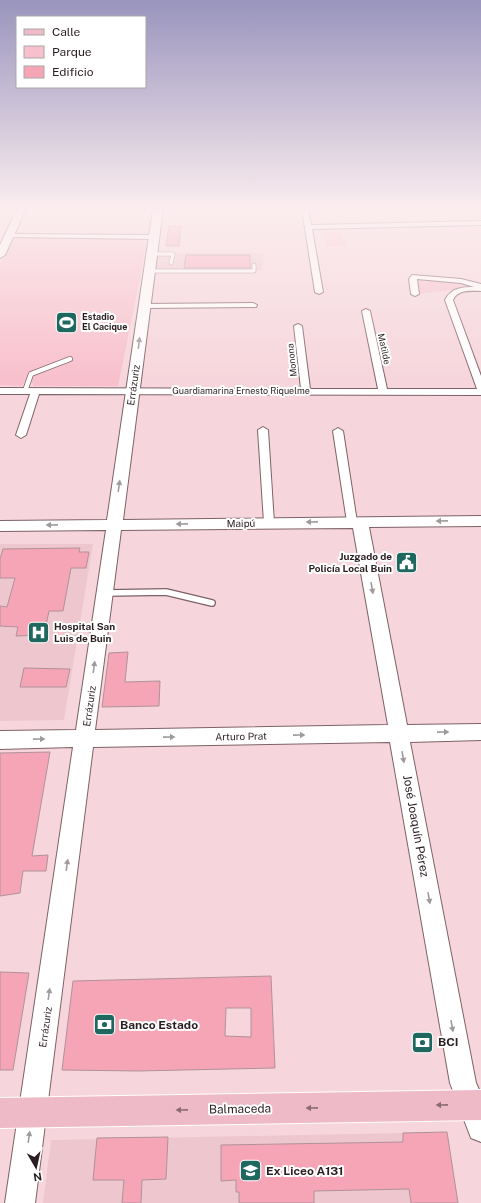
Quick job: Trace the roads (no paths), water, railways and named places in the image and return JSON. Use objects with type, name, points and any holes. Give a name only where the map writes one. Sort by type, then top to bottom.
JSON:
[{"type":"main road","name":"Balmaceda","points":[[0,1113],[478,1113]]},
{"type":"street","name":"Errázuriz","points":[[20,1203],[149,265]]},
{"type":"street","points":[[314,265],[318,292]]},
{"type":"street","points":[[415,294],[413,279],[415,277],[461,281],[481,286]]},
{"type":"street","points":[[481,289],[466,290],[454,293],[450,297],[450,302],[481,388]]},
{"type":"street","points":[[144,306],[253,306]]},
{"type":"street","name":"Matilde","points":[[366,311],[383,391]]},
{"type":"street","name":"Monona","points":[[298,326],[306,391]]},
{"type":"street","name":"Guardiamarina Ernesto Riquelme","points":[[0,391],[133,390],[481,392]]},
{"type":"street","points":[[21,435],[35,391]]},
{"type":"street","points":[[263,430],[269,523]]},
{"type":"street","points":[[338,431],[356,522]]},
{"type":"street","name":"Maipú","points":[[1,528],[481,520]]},
{"type":"street","name":"José Joaquín Pérez","points":[[356,522],[398,733],[463,1083],[478,1113]]},
{"type":"street","name":"Arturo Prat","points":[[0,740],[481,732]]},
{"type":"lane","points":[[148,271],[254,271],[254,265]]},
{"type":"lane","points":[[25,391],[32,372],[44,370],[70,359]]},
{"type":"lane","points":[[104,593],[166,592],[212,603]]},
{"type":"place","name":"Estadio El Cacique","points":[[66,322]]},
{"type":"place","name":"Juzgado de Policía Local Buin","points":[[407,562]]},
{"type":"place","name":"Hospital San Luis de Buin","points":[[39,632]]},
{"type":"place","name":"Banco Estado","points":[[104,1025]]},
{"type":"place","name":"BCI","points":[[423,1042]]},
{"type":"place","name":"Ex Liceo A131","points":[[250,1171]]}]
